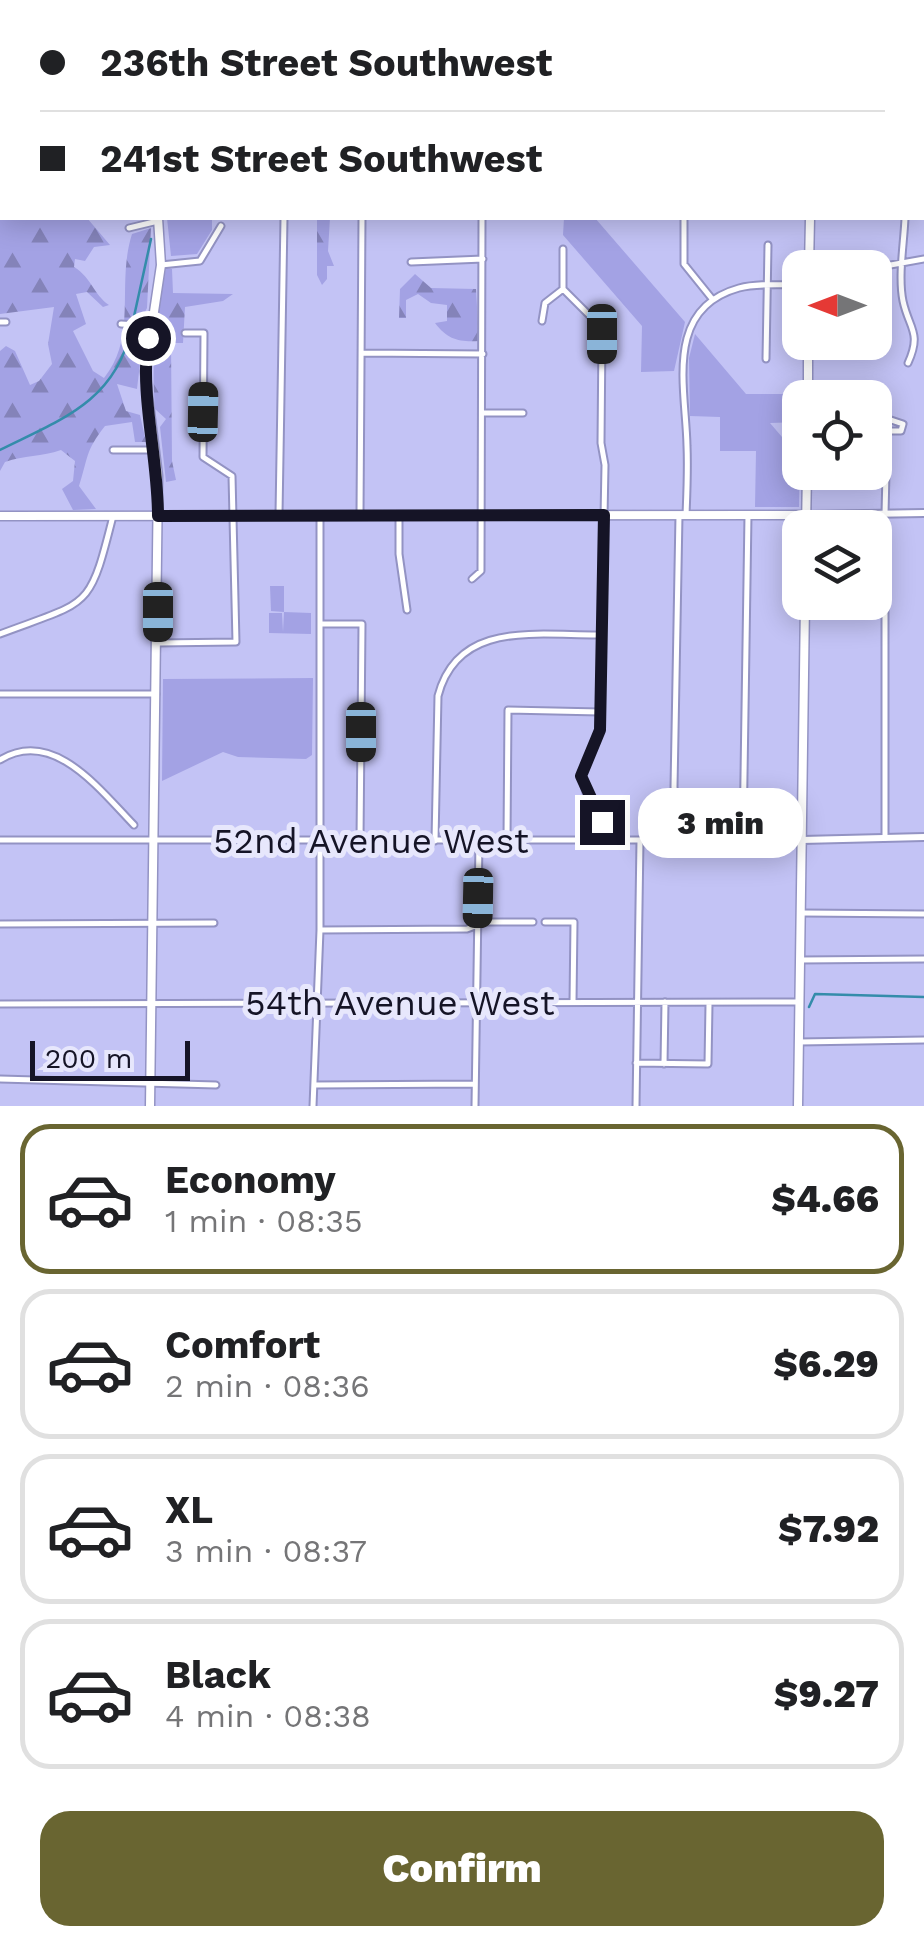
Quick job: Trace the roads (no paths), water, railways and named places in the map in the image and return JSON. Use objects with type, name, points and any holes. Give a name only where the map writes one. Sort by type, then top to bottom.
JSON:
[{"type":"main road","points":[[150,1106],[158,516],[156,450],[145,372],[161,265],[158,220]]},
{"type":"main road","points":[[810,220],[810,250]]},
{"type":"main road","points":[[0,516],[782,515]]},
{"type":"main road","points":[[798,1106],[805,620]]},
{"type":"street","points":[[129,228],[155,220]]},
{"type":"street","points":[[279,516],[284,220]]},
{"type":"street","points":[[360,516],[362,220]]},
{"type":"street","points":[[472,579],[480,571],[484,413],[482,220]]},
{"type":"street","points":[[684,220],[684,264],[713,300]]},
{"type":"street","points":[[905,220],[903,300],[915,328],[915,349],[908,364]]},
{"type":"street","points":[[161,265],[200,260],[221,226]]},
{"type":"street","points":[[766,360],[768,246]]},
{"type":"street","points":[[563,249],[563,289],[597,323],[602,334],[600,712],[598,740],[583,762],[581,776],[587,796],[598,810],[602,841]]},
{"type":"street","points":[[892,264],[924,259]]},
{"type":"street","points":[[411,262],[483,260]]},
{"type":"street","points":[[680,841],[674,787],[682,352],[690,326],[713,300],[741,288],[782,286]]},
{"type":"street","points":[[542,321],[545,303],[563,289]]},
{"type":"street","points":[[120,324],[151,326]]},
{"type":"street","points":[[158,643],[236,642],[235,516],[230,471],[206,462],[202,451],[204,333],[185,333]]},
{"type":"street","points":[[362,352],[483,354]]},
{"type":"street","points":[[484,413],[523,413]]},
{"type":"street","points":[[114,450],[156,450]]},
{"type":"street","points":[[892,514],[924,513]]},
{"type":"street","points":[[743,840],[748,515]]},
{"type":"street","points":[[0,634],[76,605],[86,596],[97,581],[113,516]]},
{"type":"street","points":[[312,1106],[320,930],[320,516]]},
{"type":"street","points":[[400,516],[399,554],[407,610]]},
{"type":"street","points":[[885,620],[885,838]]},
{"type":"street","points":[[322,624],[362,624],[360,840]]},
{"type":"street","points":[[434,841],[438,696],[442,677],[460,652],[500,635],[602,635]]},
{"type":"street","points":[[0,694],[156,694]]},
{"type":"street","points":[[508,841],[508,710],[600,712]]},
{"type":"street","points":[[0,760],[35,748],[59,756],[134,825]]},
{"type":"street","points":[[802,840],[924,837]]},
{"type":"street","name":"52nd Avenue West","points":[[0,840],[802,840]]},
{"type":"street","points":[[636,1106],[640,840]]},
{"type":"street","points":[[475,1106],[479,842]]},
{"type":"street","points":[[801,913],[924,914]]},
{"type":"street","points":[[0,924],[214,922]]},
{"type":"street","points":[[320,930],[533,922]]},
{"type":"street","points":[[545,922],[574,922],[573,1002]]},
{"type":"street","points":[[800,960],[924,959]]},
{"type":"street","points":[[664,1064],[665,1002]]},
{"type":"street","name":"54th Avenue West","points":[[0,1004],[800,1002]]},
{"type":"street","points":[[636,1063],[708,1064],[709,1003]]},
{"type":"street","points":[[799,1042],[924,1040]]},
{"type":"street","points":[[0,1078],[216,1085]]},
{"type":"street","points":[[314,1085],[476,1084]]},
{"type":"waterway","points":[[133,321],[151,239]]},
{"type":"waterway","points":[[0,450],[64,418],[98,392],[123,355],[131,330]]},
{"type":"waterway","points":[[809,1007],[815,994],[924,997]]}]
